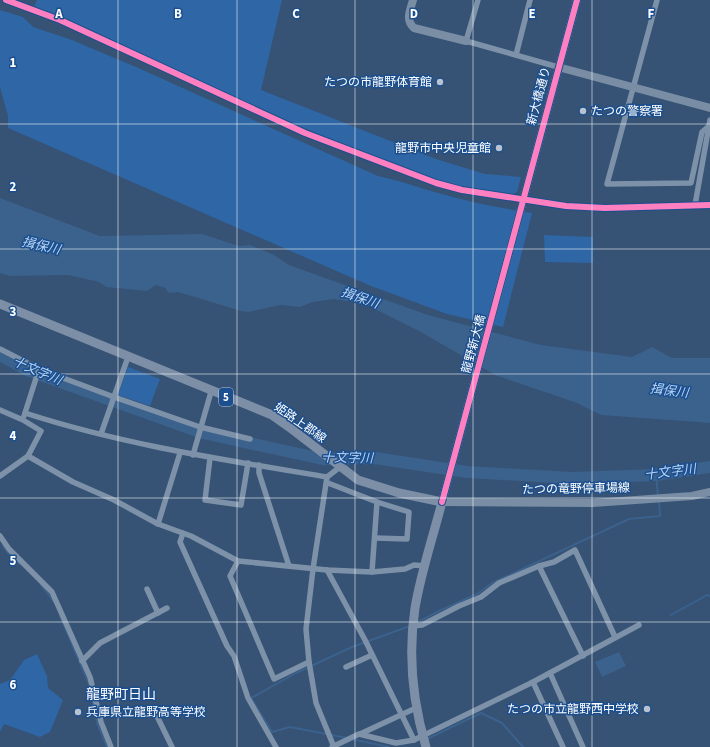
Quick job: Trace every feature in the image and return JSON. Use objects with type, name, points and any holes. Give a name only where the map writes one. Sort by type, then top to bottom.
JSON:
[{"type":"main road","name":"姫路上郡線","points":[[0,304],[211,392],[272,415],[358,480],[400,493],[442,502]]},
{"type":"main road","points":[[426,747],[413,681],[412,639],[416,608],[425,566],[442,502]]},
{"type":"street","points":[[6,0],[60,20],[305,133],[400,171],[462,190],[566,206],[605,208],[710,205]]},
{"type":"street","points":[[413,0],[408,18],[409,24],[414,28],[710,108]]},
{"type":"street","points":[[466,41],[478,0]]},
{"type":"street","points":[[516,55],[530,0]]},
{"type":"street","name":"新大橋通り","points":[[522,207],[577,0]]},
{"type":"street","points":[[657,0],[607,184],[691,183],[702,132],[710,123]]},
{"type":"street","points":[[695,205],[710,123]]},
{"type":"street","name":"龍野新大橋","points":[[442,502],[522,207]]},
{"type":"street","points":[[0,349],[39,369],[200,428],[250,439]]},
{"type":"street","points":[[101,434],[110,405],[128,358]]},
{"type":"street","points":[[23,420],[39,369]]},
{"type":"street","points":[[193,455],[197,436],[211,392]]},
{"type":"street","points":[[0,410],[23,420],[41,431],[28,456],[0,476]]},
{"type":"street","points":[[25,413],[101,434],[180,453],[327,476],[340,467]]},
{"type":"street","points":[[158,524],[180,453]]},
{"type":"street","points":[[28,456],[73,482],[114,500],[158,524],[183,533],[238,561],[313,569],[372,572],[405,570],[414,565],[425,566]]},
{"type":"street","points":[[210,458],[205,500],[240,505],[248,463]]},
{"type":"street","points":[[259,465],[259,473],[289,566]]},
{"type":"street","points":[[327,476],[328,484],[313,569],[306,629],[309,662],[316,703],[333,747],[418,707]]},
{"type":"street","points":[[328,484],[409,512],[407,539],[375,538]]},
{"type":"street","name":"たつの竜野停車場線","points":[[442,502],[593,503],[692,496],[710,492]]},
{"type":"street","points":[[372,572],[377,502]]},
{"type":"street","points":[[183,533],[180,542],[189,563],[227,646],[234,656],[248,698],[276,747]]},
{"type":"street","points":[[0,536],[9,549],[52,592],[90,677],[101,722],[110,747]]},
{"type":"street","points":[[414,626],[422,625],[459,606],[481,597],[499,584],[539,566],[554,562],[575,550],[615,637]]},
{"type":"street","points":[[238,561],[230,576],[274,679],[309,662]]},
{"type":"street","points":[[539,566],[583,656]]},
{"type":"street","points":[[327,570],[366,642],[414,740]]},
{"type":"street","points":[[147,589],[158,613]]},
{"type":"street","points":[[82,660],[100,643],[167,608]]},
{"type":"street","points":[[359,734],[396,743],[414,740],[533,682],[639,625]]},
{"type":"street","points":[[346,668],[372,655]]},
{"type":"street","points":[[550,673],[582,747]]},
{"type":"street","points":[[533,682],[564,747]]},
{"type":"street","points":[[153,708],[172,747]]},
{"type":"shaded area","points":[[37,0],[282,0],[261,90],[436,159],[485,174],[521,177],[517,192],[512,195],[456,185],[420,175],[375,158],[249,105],[34,6]]},
{"type":"shaded area","points":[[0,10],[23,17],[33,27],[72,40],[136,67],[378,176],[461,199],[532,213],[503,327],[447,314],[371,286],[8,128],[8,116],[0,87]]},
{"type":"shaded area","points":[[544,235],[593,237],[593,263],[545,262]]},
{"type":"shaded area","points":[[128,367],[160,379],[150,406],[118,395]]},
{"type":"shaded area","points":[[37,654],[47,676],[48,688],[63,700],[50,732],[40,737],[4,724],[0,732],[0,684],[10,680],[24,660]]},
{"type":"water","name":"揖保川","points":[[0,198],[100,236],[202,234],[239,246],[250,245],[274,255],[289,265],[428,315],[541,345],[632,357],[652,347],[672,358],[710,358],[710,423],[601,415],[577,403],[495,375],[419,331],[365,304],[334,299],[313,302],[300,307],[281,305],[248,312],[178,292],[169,293],[165,288],[156,285],[147,291],[106,287],[99,282],[68,275],[10,276],[0,273]]},
{"type":"water","points":[[619,652],[626,666],[602,677],[595,662]]},
{"type":"waterway","name":"十文字川","points":[[0,355],[27,370],[203,433],[322,459],[375,458],[467,472],[572,478],[656,475],[710,467]]},
{"type":"waterway","points":[[656,475],[658,496]]},
{"type":"waterway","points":[[416,623],[477,594],[492,583],[629,519],[660,516],[659,500]]},
{"type":"waterway","points":[[3,545],[7,552],[20,564]]},
{"type":"waterway","points":[[41,585],[54,602]]},
{"type":"waterway","points":[[671,615],[707,595],[710,596]]},
{"type":"waterway","points":[[60,616],[89,684],[97,723],[107,747]]},
{"type":"waterway","points":[[347,738],[290,727],[272,732],[251,698],[296,673],[352,647],[410,626]]},
{"type":"waterway","points":[[427,739],[481,713],[502,723],[523,747]]},
{"type":"waterway","points":[[351,739],[389,747]]},
{"type":"cycle path","points":[[6,0],[60,20],[305,133],[436,183],[462,190],[566,206],[605,208],[710,205]]},
{"type":"cycle path","points":[[442,502],[577,0]]},
{"type":"place","name":"たつの市龍野体育館","points":[[440,82]]},
{"type":"place","name":"たつの警察署","points":[[583,111]]},
{"type":"place","name":"龍野市中央児童館","points":[[499,148]]},
{"type":"place","name":"たつの市立龍野西中学校","points":[[647,709]]},
{"type":"place","name":"兵庫県立龍野高等学校","points":[[78,712]]},
{"type":"district","name":"龍野町日山","points":[[121,695]]}]
